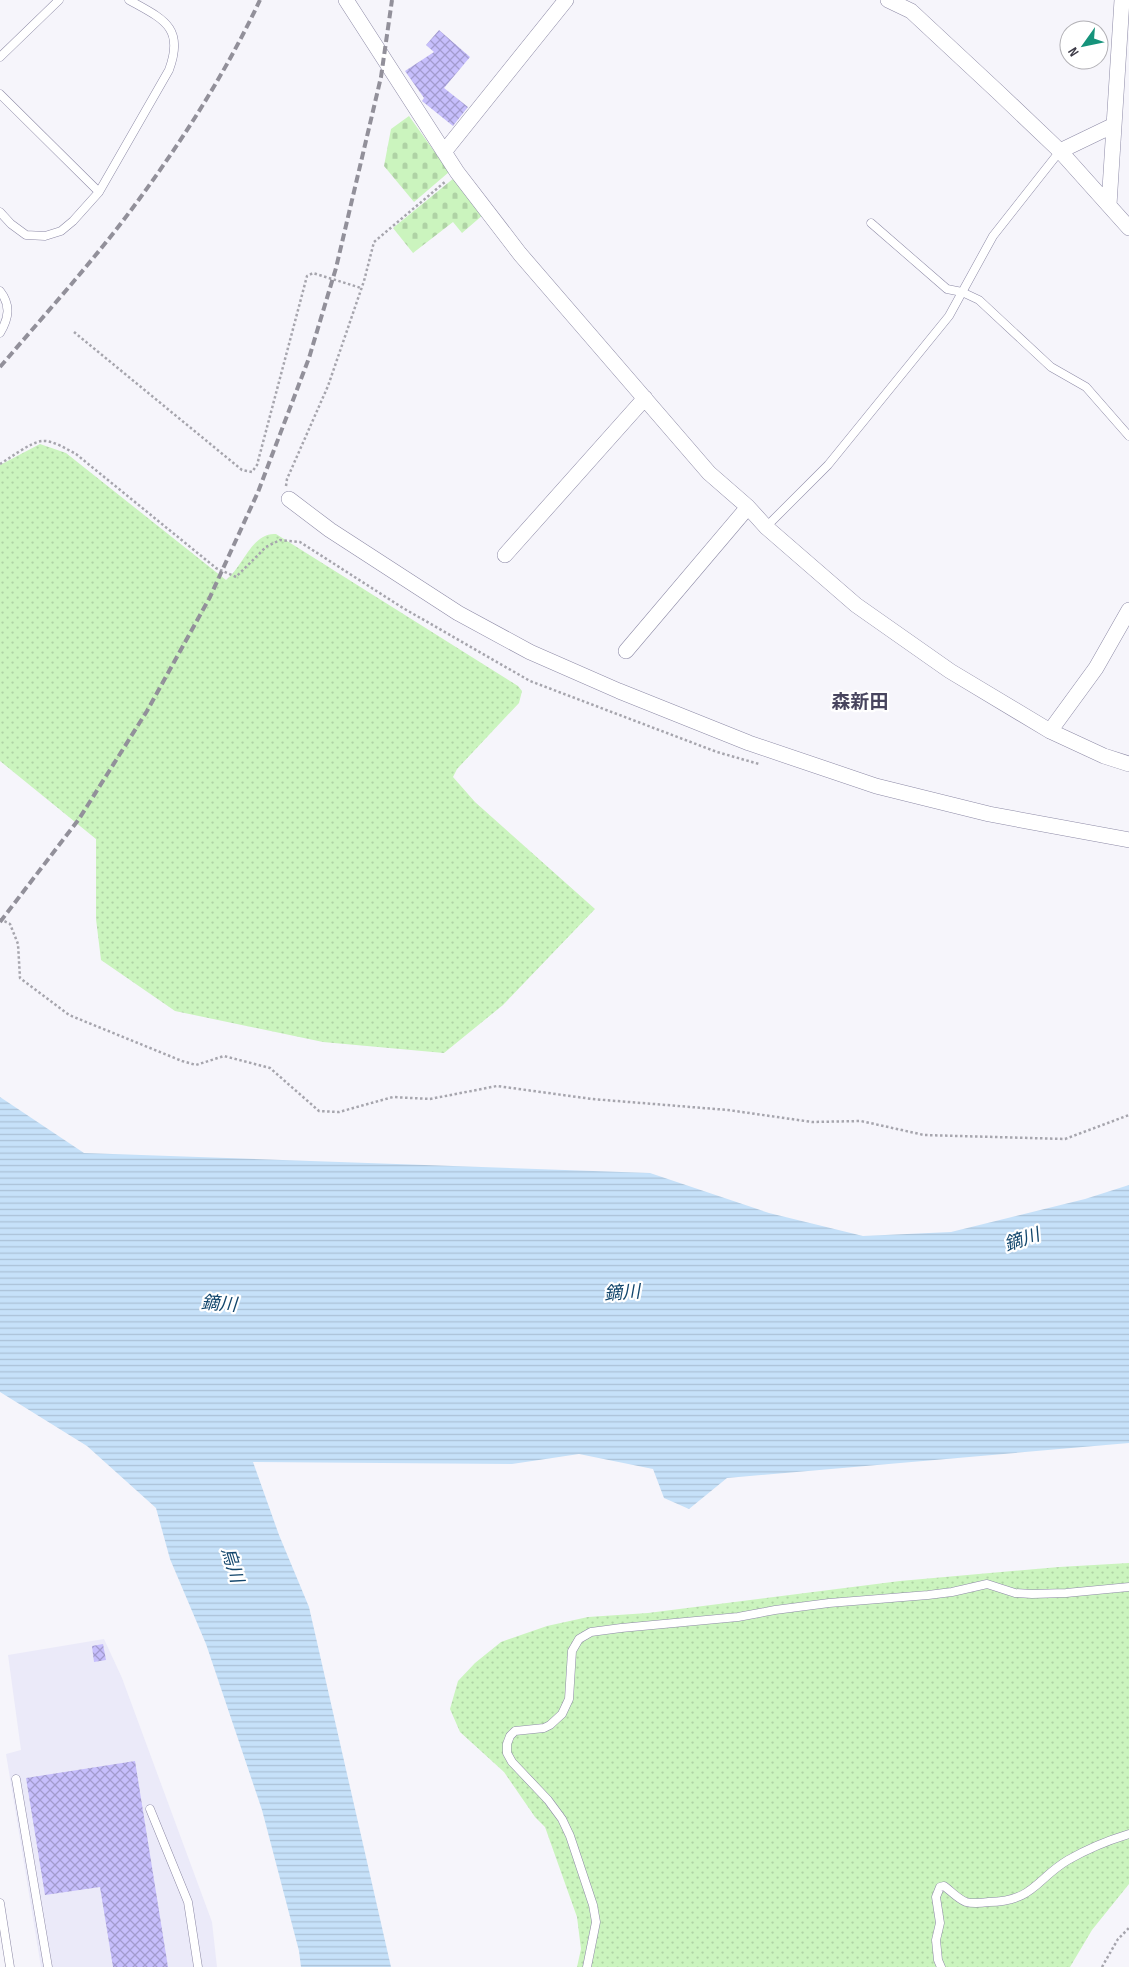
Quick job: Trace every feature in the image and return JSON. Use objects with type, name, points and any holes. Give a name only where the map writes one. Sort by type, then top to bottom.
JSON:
[{"type":"street","points":[[346,0],[457,172],[520,254],[709,473],[766,527],[856,605],[950,671],[1050,731],[1104,756],[1129,764]]},
{"type":"street","points":[[444,152],[566,0]]},
{"type":"street","points":[[888,0],[911,11],[1060,151],[1129,228]]},
{"type":"street","points":[[1109,205],[1122,0]]},
{"type":"street","points":[[1060,151],[1114,125]]},
{"type":"street","points":[[505,555],[645,398]]},
{"type":"street","points":[[289,499],[330,530],[458,613],[530,652],[619,692],[748,743],[876,786],[990,814],[1129,840]]},
{"type":"street","points":[[626,651],[748,508]]},
{"type":"street","points":[[1050,731],[1096,668],[1129,610]]},
{"type":"lane","points":[[0,57],[59,0]]},
{"type":"lane","points":[[0,212],[11,224],[26,235],[45,236],[60,231],[73,222],[98,192],[169,70],[175,54],[174,37],[163,20],[128,0]]},
{"type":"lane","points":[[0,94],[98,192]]},
{"type":"lane","points":[[766,527],[828,465],[948,316],[992,236],[1060,151]]},
{"type":"lane","points":[[871,223],[947,289],[962,292],[979,300],[1050,367],[1086,387],[1129,436]]},
{"type":"lane","points":[[0,291],[6,298],[9,310],[6,324],[0,333]]},
{"type":"lane","points":[[587,1967],[596,1922],[593,1904],[570,1836],[562,1819],[548,1800],[512,1762],[506,1744],[515,1731],[544,1728],[562,1714],[569,1699],[572,1651],[579,1639],[591,1632],[738,1617],[829,1603],[928,1595],[987,1584],[1015,1593],[1032,1594],[1129,1587]]},
{"type":"lane","points":[[16,1778],[48,1967]]},
{"type":"lane","points":[[150,1809],[188,1902],[198,1967]]},
{"type":"lane","points":[[941,1967],[938,1960],[936,1940],[940,1923],[936,1897],[937,1890],[940,1887],[944,1886],[965,1902],[972,1903],[1017,1898],[1030,1892],[1058,1866],[1069,1859],[1129,1834]]},
{"type":"lane","points":[[0,1903],[10,1967]]},
{"type":"path","points":[[289,499],[285,491],[287,479],[328,386],[362,288],[374,242],[457,172]]},
{"type":"path","points":[[74,332],[242,470],[252,472],[257,465],[307,276],[313,273],[362,288]]},
{"type":"path","points":[[0,464],[33,444],[42,441],[57,444],[76,454],[216,568],[236,577],[266,547],[280,540],[300,542],[403,608],[530,681],[717,752],[765,766]]},
{"type":"path","points":[[0,919],[10,924],[18,944],[20,978],[69,1015],[182,1061],[196,1064],[224,1056],[270,1068],[319,1111],[339,1112],[393,1097],[430,1099],[497,1086],[592,1099],[728,1110],[812,1122],[861,1122],[924,1135],[1065,1139],[1129,1115]]},
{"type":"path","points":[[1102,1967],[1118,1939],[1129,1928]]},
{"type":"shaded area","points":[[104,1639],[122,1678],[212,1922],[217,1967],[41,1967],[6,1754],[21,1750],[8,1655]]},
{"type":"green space","points":[[409,116],[449,172],[414,202],[384,166],[391,129]]},
{"type":"green space","points":[[454,178],[484,214],[462,233],[453,222],[413,253],[393,228]]},
{"type":"green space","points":[[40,444],[66,453],[226,580],[254,544],[268,535],[276,534],[518,686],[522,691],[519,703],[457,769],[453,777],[475,802],[595,909],[503,1005],[444,1053],[323,1042],[175,1011],[101,960],[96,919],[96,839],[0,761],[0,465]]},
{"type":"green space","points":[[1129,1563],[1129,1884],[1092,1930],[1070,1967],[577,1967],[581,1949],[577,1917],[545,1827],[535,1817],[504,1772],[460,1732],[450,1709],[458,1681],[475,1663],[501,1642],[547,1626],[588,1617],[648,1613],[900,1581]]},
{"type":"water","points":[[0,1097],[84,1153],[650,1173],[769,1213],[863,1236],[951,1232],[1085,1199],[1129,1185],[1129,1443],[727,1478],[689,1509],[664,1498],[653,1469],[579,1454],[512,1464],[253,1462],[279,1535],[309,1607],[391,1967],[301,1967],[299,1951],[262,1810],[206,1644],[170,1559],[156,1508],[87,1446],[0,1392]]},
{"type":"building","points":[[439,30],[470,57],[444,88],[468,107],[453,126],[422,101],[424,98],[405,71],[434,52],[426,45]]},
{"type":"building","points":[[103,1644],[106,1660],[94,1662],[92,1646]]},
{"type":"building","points":[[135,1761],[168,1967],[113,1967],[100,1887],[45,1895],[26,1778]]},
{"type":"railway","points":[[0,367],[107,242],[157,174],[220,77],[260,0]]},
{"type":"railway","points":[[0,922],[79,819],[147,711],[210,597],[258,492],[309,358],[336,268],[381,77],[392,0]]},
{"type":"district","name":"森新田","points":[[860,702]]},
{"type":"water label","name":"鏑川","points":[[1022,1240]]},
{"type":"water label","name":"鏑川","points":[[622,1293]]},
{"type":"water label","name":"鏑川","points":[[219,1304]]},
{"type":"water label","name":"烏川","points":[[232,1565]]}]
